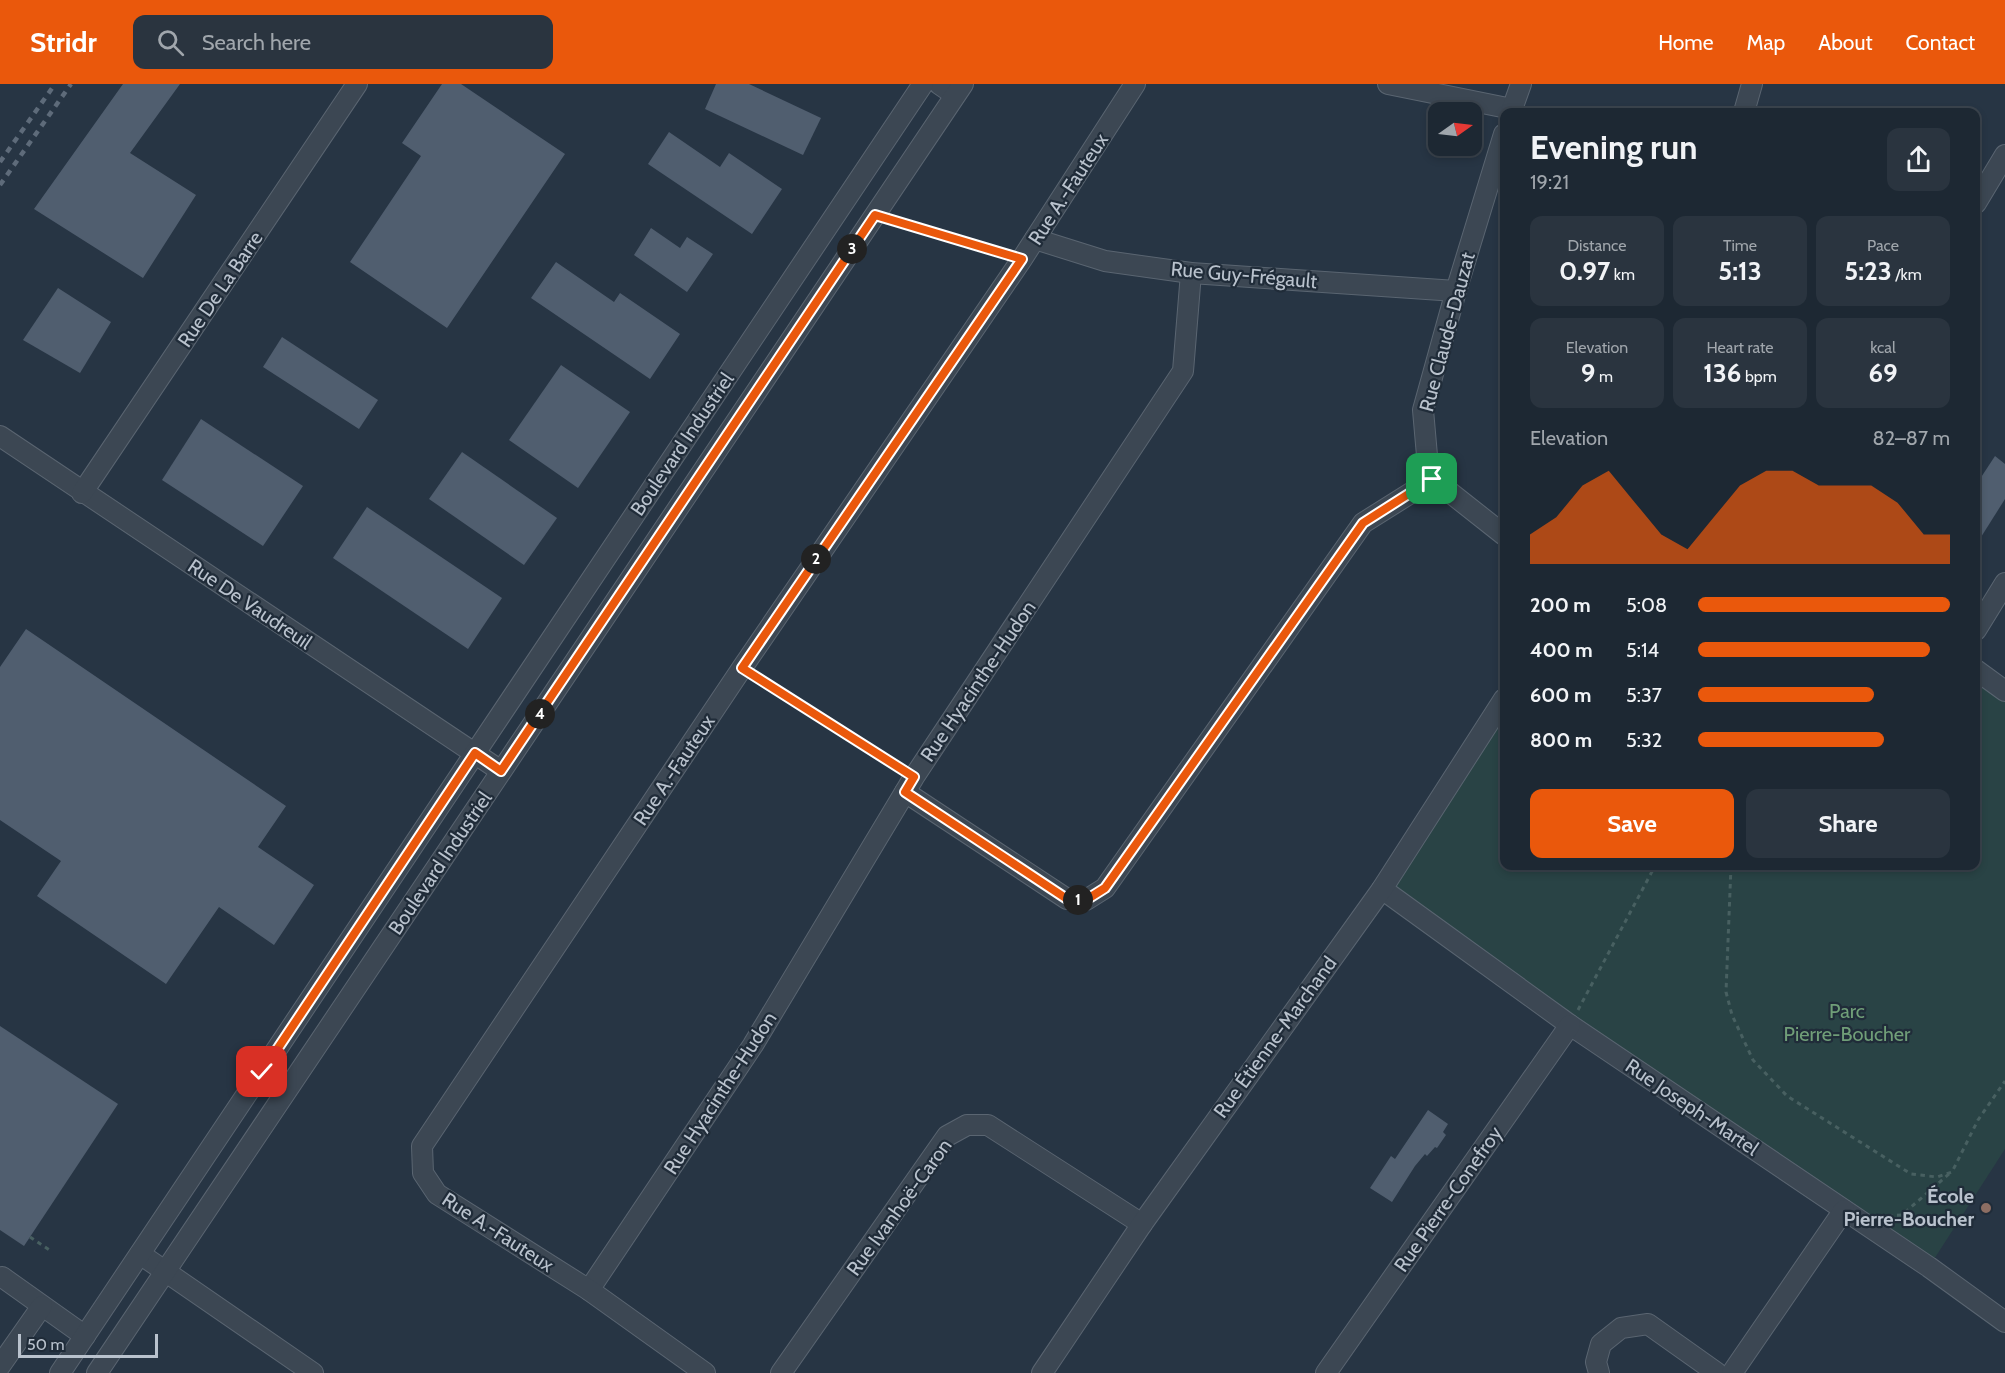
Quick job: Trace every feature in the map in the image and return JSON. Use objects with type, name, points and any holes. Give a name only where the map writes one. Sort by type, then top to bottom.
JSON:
[{"type":"street","name":"Rue De La Barre","points":[[82,493],[357,84]]},
{"type":"street","name":"Boulevard Industriel","points":[[60,1373],[923,84]]},
{"type":"street","points":[[939,84],[959,89]]},
{"type":"street","name":"Rue A.-Fauteux","points":[[705,1373],[589,1290],[437,1194],[423,1173],[422,1146],[742,668],[1022,259],[1136,84]]},
{"type":"street","points":[[1388,84],[1500,108]]},
{"type":"street","points":[[1513,108],[1521,84]]},
{"type":"street","points":[[1745,108],[1752,84]]},
{"type":"street","name":"Boulevard Industriel","points":[[97,1373],[959,89]]},
{"type":"street","points":[[884,143],[911,161]]},
{"type":"street","name":"Rue Claude-Dauzat","points":[[1432,479],[1428,467],[1423,410],[1500,147]]},
{"type":"street","points":[[1980,197],[2005,156]]},
{"type":"street","name":"Rue Guy-Frégault","points":[[1035,239],[1106,261],[1191,273],[1456,291]]},
{"type":"street","name":"Rue Hyacinthe-Hudon","points":[[589,1290],[753,1046],[909,784],[1183,371],[1191,273]]},
{"type":"street","points":[[788,287],[814,305]]},
{"type":"street","name":"Rue De Vaudreuil","points":[[0,436],[82,493],[501,771]]},
{"type":"street","points":[[688,436],[713,457]]},
{"type":"street","points":[[909,784],[1067,899],[1086,900],[1105,888],[1363,523],[1432,479],[1500,532]]},
{"type":"street","points":[[619,538],[646,556]]},
{"type":"street","points":[[1980,624],[2005,583]]},
{"type":"street","points":[[577,601],[603,620]]},
{"type":"street","points":[[1980,673],[2005,691]]},
{"type":"street","name":"Rue Étienne-Marchand","points":[[1042,1373],[1142,1224],[1382,889],[1500,705]]},
{"type":"street","name":"Rue Joseph-Martel","points":[[1382,889],[1570,1024],[1871,1228],[2005,1322]]},
{"type":"street","name":"Rue Pierre-Conefroy","points":[[1326,1373],[1570,1024]]},
{"type":"street","name":"Rue Ivanhoë-Caron","points":[[781,1373],[947,1136],[967,1125],[988,1125],[1142,1224]]},
{"type":"street","points":[[219,1136],[245,1153]]},
{"type":"street","points":[[1732,1373],[1844,1210]]},
{"type":"street","points":[[140,1254],[313,1373]]},
{"type":"street","points":[[1,1278],[85,1336]]},
{"type":"street","points":[[0,1366],[42,1306]]},
{"type":"street","points":[[1599,1373],[1596,1362],[1601,1344],[1621,1328],[1648,1324],[1717,1373]]},
{"type":"path","points":[[875,215],[1022,259]]},
{"type":"path","points":[[742,668],[909,784]]},
{"type":"path","points":[[1570,1024],[1653,870]]},
{"type":"path","points":[[1731,870],[1726,992],[1732,1015],[1753,1060],[1786,1096],[1911,1174],[1937,1177],[1952,1172]]},
{"type":"path","points":[[1871,1228],[1883,1217],[1902,1215],[1952,1172],[1978,1120],[2005,1082]]},
{"type":"path","points":[[30,1237],[51,1251]]},
{"type":"green space","name":"Parc Pierre-Boucher","points":[[1980,673],[2005,691],[2005,1149],[1929,1267],[1382,889],[1500,705],[1500,870],[1980,870]]},
{"type":"building","points":[[123,84],[180,84],[130,153],[196,195],[143,278],[34,209]]},
{"type":"building","points":[[442,84],[461,84],[565,154],[447,328],[350,262],[421,156],[402,143]]},
{"type":"building","points":[[716,84],[749,84],[821,118],[803,155],[705,109]]},
{"type":"building","points":[[669,132],[720,167],[729,153],[782,189],[752,234],[648,164]]},
{"type":"building","points":[[651,228],[680,248],[687,237],[713,254],[687,292],[634,255]]},
{"type":"building","points":[[556,262],[614,302],[620,293],[680,334],[650,379],[531,298]]},
{"type":"building","points":[[58,288],[111,322],[80,373],[23,340]]},
{"type":"building","points":[[282,337],[378,400],[359,429],[263,367]]},
{"type":"building","points":[[561,365],[630,412],[578,488],[509,440]]},
{"type":"building","points":[[201,419],[303,486],[263,546],[162,480]]},
{"type":"building","points":[[462,452],[557,518],[524,565],[429,499]]},
{"type":"building","points":[[1995,456],[2005,464],[2005,499],[1980,539],[1980,479]]},
{"type":"building","points":[[367,507],[502,598],[468,649],[333,558]]},
{"type":"building","points":[[26,629],[286,806],[258,847],[314,885],[274,945],[219,907],[166,984],[37,896],[61,861],[0,820],[0,667]]},
{"type":"building","points":[[0,1026],[118,1104],[24,1246],[0,1230]]},
{"type":"building","points":[[1428,1110],[1448,1124],[1443,1132],[1446,1135],[1437,1148],[1435,1147],[1427,1156],[1425,1154],[1415,1166],[1392,1202],[1370,1188],[1391,1156],[1395,1159]]},
{"type":"railway","points":[[0,162],[55,84]]},
{"type":"railway","points":[[0,185],[71,84]]},
{"type":"place","name":"École Pierre-Boucher","points":[[1986,1208]]},
{"type":"route","points":[[262,1072],[475,753],[501,771],[875,215],[1022,259],[742,668],[914,777],[905,792],[1067,899],[1086,900],[1105,888],[1363,523],[1432,479]]}]
